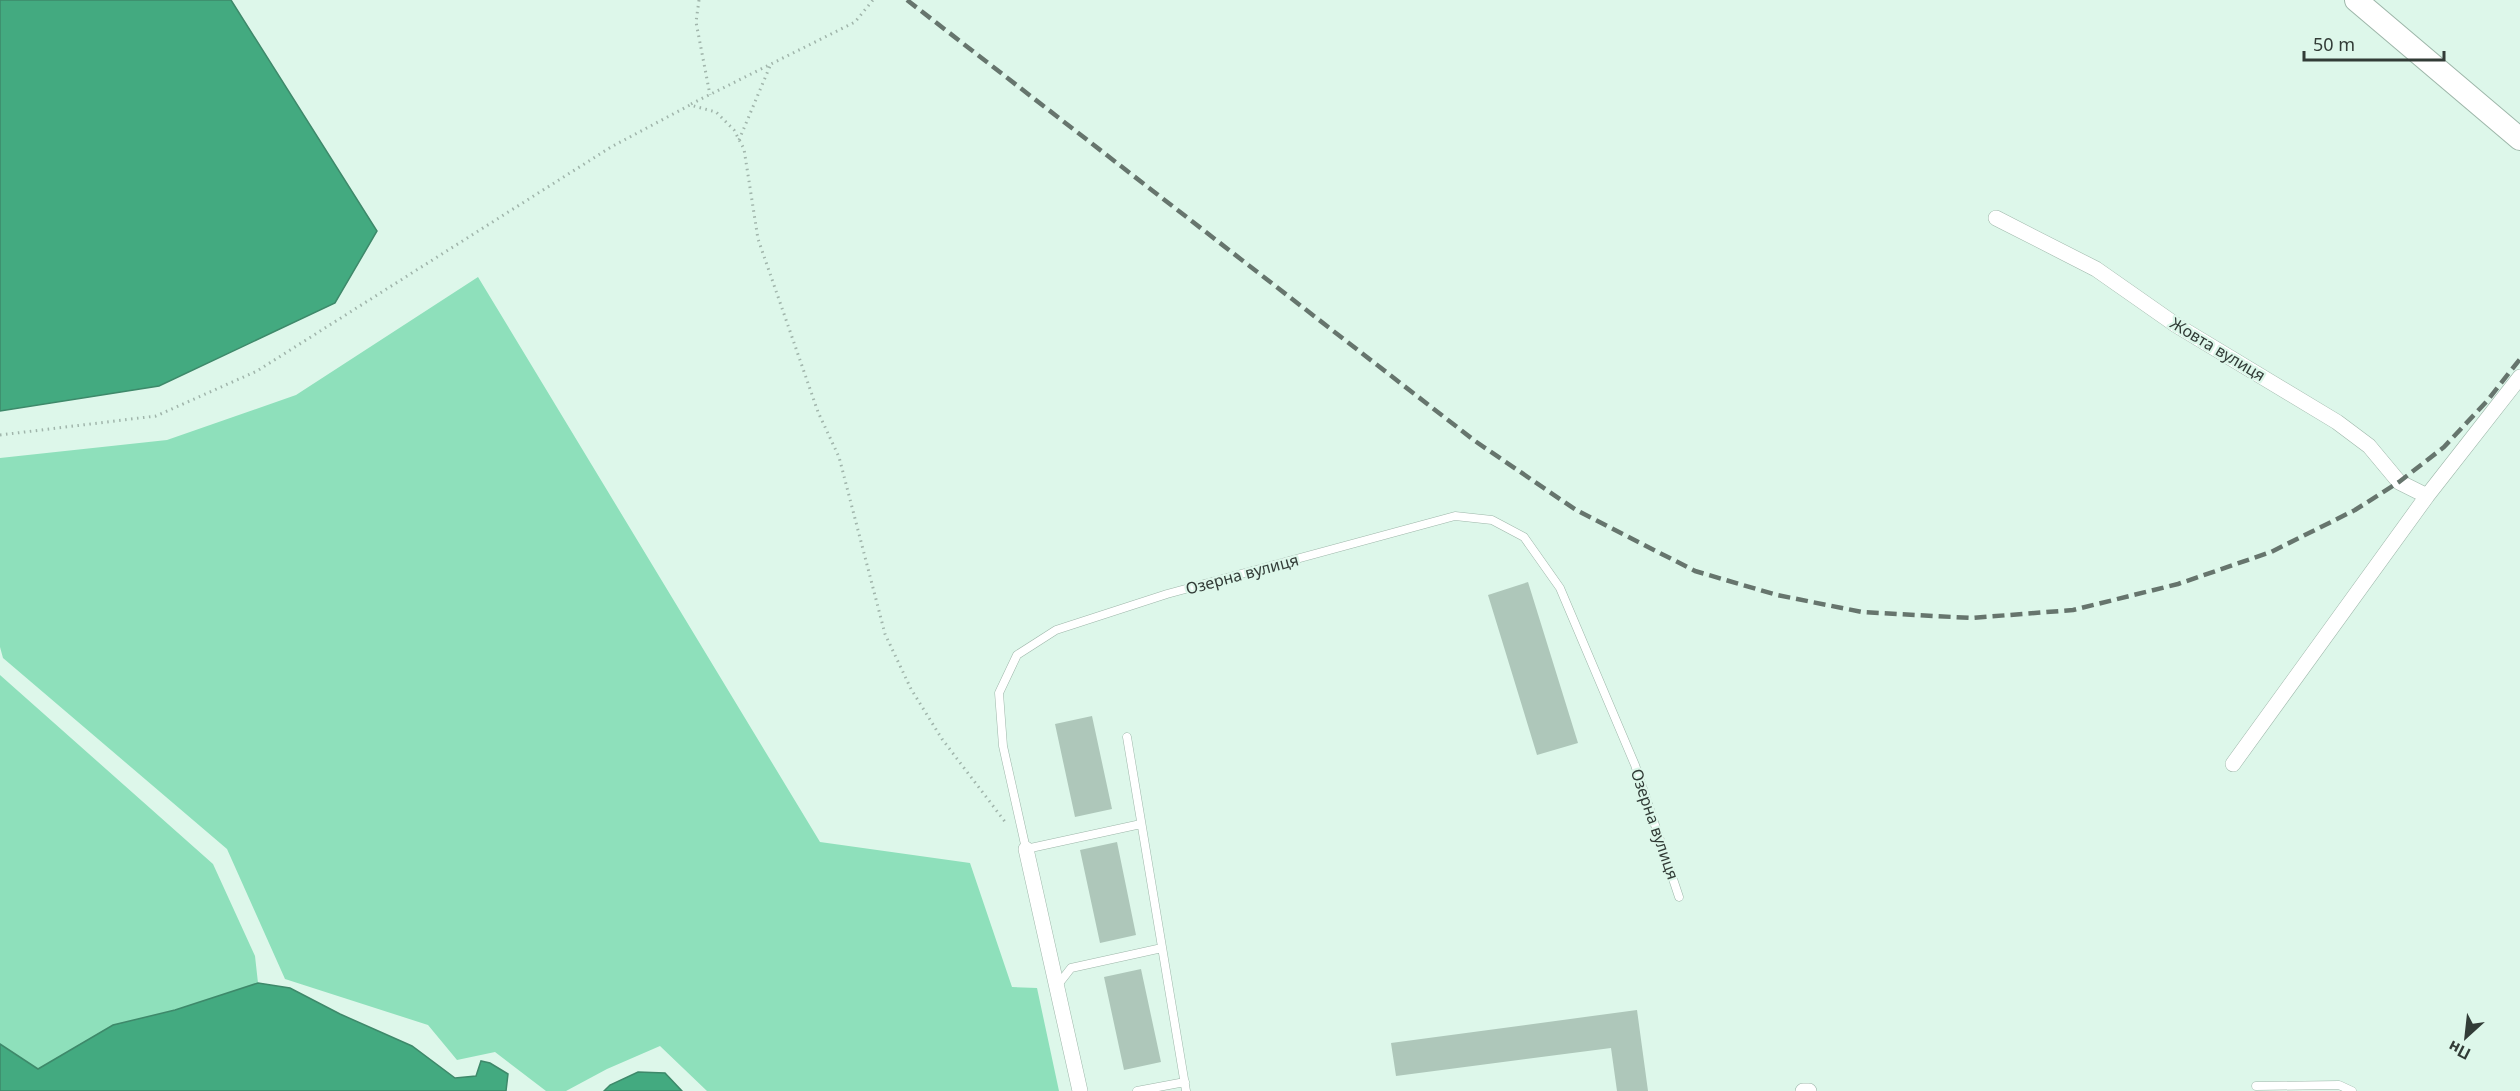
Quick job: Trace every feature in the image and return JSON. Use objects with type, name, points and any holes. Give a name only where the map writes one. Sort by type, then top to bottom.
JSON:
[{"type":"main road","points":[[2356,0],[2520,139]]},
{"type":"street","name":"Жовта вулиця","points":[[1996,218],[2096,269],[2176,325],[2337,422],[2369,447],[2399,482],[2427,496]]},
{"type":"street","points":[[2233,764],[2427,496],[2520,377]]},
{"type":"street","name":"Озерна вулиця","points":[[1026,849],[1080,1091]]},
{"type":"street","points":[[1803,1091],[1809,1091]]},
{"type":"lane","name":"Озерна вулиця","points":[[1026,849],[1003,746],[999,693],[1017,656],[1056,630],[1167,594],[1455,516],[1468,516],[1492,520],[1524,537],[1560,588],[1635,765],[1680,897]]},
{"type":"lane","points":[[1126,737],[1186,1091]]},
{"type":"lane","points":[[1026,849],[1141,824]]},
{"type":"lane","points":[[1057,986],[1071,968],[1162,948]]},
{"type":"lane","points":[[1137,1091],[1185,1082]]},
{"type":"lane","points":[[2256,1086],[2339,1085],[2352,1091]]},
{"type":"path","points":[[699,0],[696,22],[710,95]]},
{"type":"path","points":[[0,435],[156,416],[257,371],[611,147],[855,22],[873,0]]},
{"type":"path","points":[[739,140],[771,64]]},
{"type":"path","points":[[690,105],[716,112],[734,130],[744,148],[758,239],[818,412],[839,457],[885,634],[911,689],[942,739],[1026,849]]},
{"type":"shaded area","points":[[0,0],[231,0],[377,231],[335,303],[159,386],[0,411]]},
{"type":"shaded area","points":[[478,277],[820,842],[970,863],[1012,987],[1037,988],[1059,1091],[707,1091],[660,1046],[607,1069],[566,1091],[546,1091],[495,1052],[457,1060],[428,1025],[285,979],[227,849],[3,658],[0,647],[0,458],[167,440],[296,395]]},
{"type":"shaded area","points":[[0,675],[213,864],[255,956],[258,983],[175,1010],[113,1025],[38,1070],[0,1044]]},
{"type":"shaded area","points":[[258,983],[290,988],[340,1014],[412,1046],[455,1078],[476,1076],[481,1061],[490,1063],[508,1074],[506,1091],[0,1091],[0,1044],[38,1069],[113,1025],[175,1010]]},
{"type":"shaded area","points":[[638,1072],[665,1073],[682,1091],[604,1091],[610,1085]]},
{"type":"building","points":[[1528,582],[1578,743],[1537,755],[1488,595]]},
{"type":"building","points":[[1092,716],[1112,809],[1075,817],[1055,724]]},
{"type":"building","points":[[1117,842],[1136,935],[1100,943],[1080,850]]},
{"type":"building","points":[[1141,969],[1161,1062],[1124,1070],[1104,977]]},
{"type":"building","points":[[1637,1010],[1648,1091],[1617,1091],[1611,1048],[1396,1076],[1391,1043]]},
{"type":"railway","points":[[907,0],[1475,441],[1576,510],[1695,571],[1777,595],[1862,612],[1971,618],[2073,610],[2178,584],[2271,552],[2355,510],[2399,482],[2444,447],[2487,401],[2520,359]]}]
